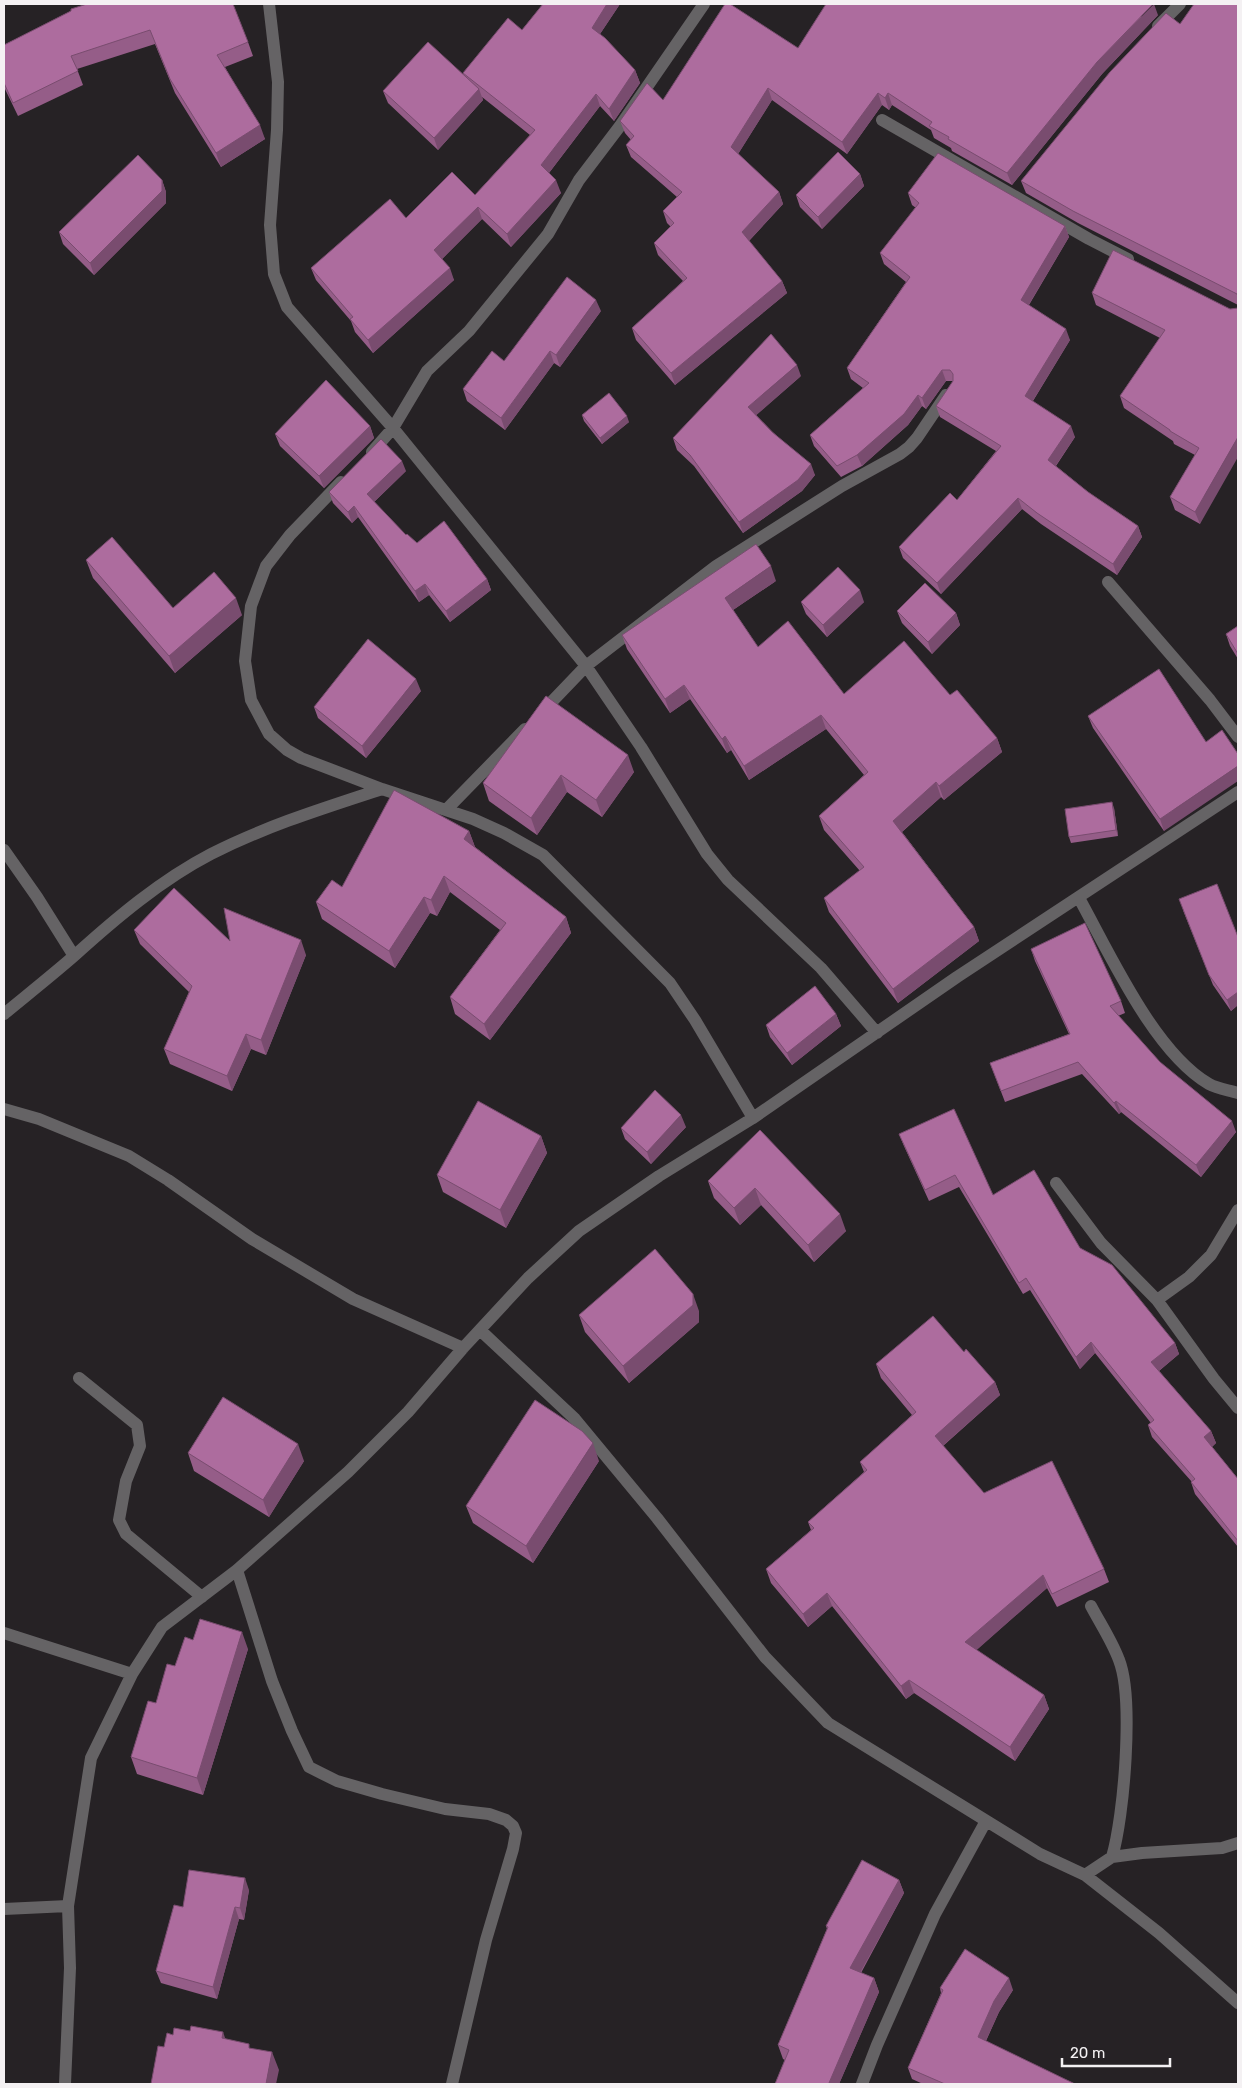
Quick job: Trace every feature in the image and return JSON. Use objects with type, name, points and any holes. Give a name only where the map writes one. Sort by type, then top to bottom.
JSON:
[{"type":"street","points":[[269,4],[278,82],[277,130],[270,225],[274,274],[287,307],[393,428],[586,666],[641,747],[707,854],[728,880],[821,968],[877,1033]]},
{"type":"street","points":[[364,459],[393,428],[427,372],[469,331],[548,234],[579,180],[620,126],[704,4]]},
{"type":"street","points":[[1147,38],[1180,4]]},
{"type":"street","points":[[882,120],[1016,192],[1089,239],[1142,266]]},
{"type":"street","points":[[446,810],[586,666],[716,566],[842,486],[900,454],[917,438],[950,388]]},
{"type":"street","points":[[352,470],[290,535],[266,566],[251,606],[245,660],[251,700],[269,734],[287,750],[301,758],[382,789],[473,818],[542,855],[670,983],[695,1020],[753,1118]]},
{"type":"street","points":[[1108,582],[1210,700],[1238,737]]},
{"type":"street","points":[[4,1014],[74,956],[104,927],[138,902],[210,855],[263,830],[382,789]]},
{"type":"street","points":[[65,2084],[70,1968],[68,1906],[91,1758],[132,1674],[162,1627],[237,1570],[348,1472],[408,1412],[463,1348],[528,1278],[579,1231],[659,1176],[753,1118],[957,977],[1238,792]]},
{"type":"street","points":[[4,850],[37,896],[74,956]]},
{"type":"street","points":[[1079,898],[1154,1030],[1188,1069],[1210,1085],[1238,1093]]},
{"type":"street","points":[[4,1109],[39,1119],[130,1156],[168,1180],[252,1239],[353,1299],[463,1348]]},
{"type":"street","points":[[1056,1184],[1102,1243],[1158,1300],[1214,1379],[1238,1408]]},
{"type":"street","points":[[1158,1300],[1189,1277],[1210,1255],[1238,1210]]},
{"type":"street","points":[[480,1330],[576,1419],[657,1518],[765,1656],[828,1723],[1040,1854],[1084,1875],[1160,1933],[1238,2003]]},
{"type":"street","points":[[79,1378],[137,1425],[140,1446],[126,1481],[119,1520],[126,1534],[202,1596]]},
{"type":"street","points":[[237,1570],[272,1681],[292,1732],[309,1767],[337,1781],[382,1794],[445,1809],[489,1814],[506,1820],[513,1826],[516,1833],[486,1940],[452,2084]]},
{"type":"street","points":[[1091,1606],[1120,1661],[1126,1696],[1120,1815],[1118,1836],[1112,1857]]},
{"type":"street","points":[[4,1633],[132,1674]]},
{"type":"street","points":[[862,2084],[877,2044],[935,1914],[986,1821]]},
{"type":"street","points":[[1084,1875],[1112,1857],[1142,1853],[1222,1848],[1238,1843]]},
{"type":"street","points":[[4,1909],[68,1906]]},
{"type":"building","points":[[87,4],[233,4],[248,42],[217,55],[260,125],[216,153],[170,79],[150,30],[71,56],[78,71],[13,103],[4,83],[4,45],[71,11],[71,9]]},
{"type":"building","points":[[543,4],[607,4],[592,28],[605,38],[635,70],[609,109],[596,94],[541,165],[556,180],[507,234],[478,207],[434,250],[450,268],[368,340],[350,319],[353,317],[311,268],[390,199],[406,218],[452,172],[475,195],[535,130],[463,73],[508,18],[522,30]]},
{"type":"building","points":[[725,4],[730,4],[798,48],[826,4],[1153,4],[1097,62],[1007,173],[948,139],[949,137],[929,126],[932,122],[888,93],[885,98],[878,93],[842,142],[768,88],[731,147],[779,192],[742,232],[782,281],[671,373],[632,328],[687,278],[654,243],[674,223],[663,211],[682,192],[626,145],[634,136],[620,121],[647,83],[663,100]]},
{"type":"building","points":[[1194,4],[1238,4],[1238,296],[1073,211],[1021,181],[1110,72],[1166,13],[1180,24]]},
{"type":"building","points":[[428,42],[479,89],[434,138],[383,91]]},
{"type":"building","points":[[838,152],[860,174],[818,217],[796,195]]},
{"type":"building","points":[[938,153],[1065,226],[1021,300],[1066,329],[1025,396],[1071,426],[1048,460],[1088,492],[1138,526],[1113,564],[1018,498],[937,583],[899,547],[950,493],[957,500],[1001,446],[936,406],[953,381],[953,374],[950,370],[942,370],[922,398],[918,395],[904,414],[857,455],[837,466],[810,435],[869,383],[847,368],[910,277],[880,253],[919,203],[908,193]]},
{"type":"building","points":[[138,155],[162,180],[162,191],[90,263],[59,232]]},
{"type":"building","points":[[1113,250],[1230,309],[1238,308],[1238,437],[1195,512],[1170,497],[1199,448],[1170,431],[1120,396],[1165,330],[1092,293]]},
{"type":"building","points":[[567,277],[596,300],[556,355],[550,351],[501,418],[463,389],[492,351],[504,361]]},
{"type":"building","points":[[771,334],[797,365],[748,407],[772,432],[811,464],[798,480],[739,522],[690,455],[673,438]]},
{"type":"building","points":[[326,380],[370,426],[319,476],[275,434]]},
{"type":"building","points":[[609,393],[627,416],[600,438],[582,415]]},
{"type":"building","points":[[381,439],[402,461],[367,494],[406,535],[417,543],[444,521],[487,579],[446,611],[425,584],[415,591],[354,506],[348,512],[329,492]]},
{"type":"building","points":[[112,537],[173,608],[214,572],[236,598],[169,656],[86,560]]},
{"type":"building","points":[[756,544],[771,566],[725,598],[758,647],[788,621],[844,694],[904,641],[950,695],[957,690],[997,738],[939,786],[936,782],[893,821],[974,927],[893,989],[824,898],[864,867],[819,816],[868,772],[821,715],[744,766],[725,736],[722,739],[684,685],[665,699],[622,635]]},
{"type":"building","points":[[838,567],[860,590],[823,625],[801,602]]},
{"type":"building","points":[[925,583],[956,613],[928,642],[897,611]]},
{"type":"building","points":[[1238,626],[1238,654],[1226,634]]},
{"type":"building","points":[[368,639],[416,679],[362,746],[314,707]]},
{"type":"building","points":[[1159,669],[1206,742],[1222,730],[1238,754],[1238,766],[1160,819],[1088,716]]},
{"type":"building","points":[[546,696],[628,755],[596,800],[561,775],[531,818],[483,783]]},
{"type":"building","points":[[394,790],[469,831],[464,839],[566,917],[484,1024],[450,997],[506,923],[444,876],[431,900],[424,897],[389,951],[316,902],[332,880],[342,887]]},
{"type":"building","points":[[1112,802],[1116,830],[1069,837],[1065,809]]},
{"type":"building","points":[[1217,884],[1238,937],[1238,992],[1227,1000],[1209,975],[1179,899]]},
{"type":"building","points":[[174,888],[230,941],[224,908],[301,940],[261,1040],[246,1034],[227,1076],[164,1049],[192,986],[134,930]]},
{"type":"building","points":[[1085,923],[1121,1001],[1110,1006],[1160,1062],[1232,1121],[1196,1165],[1116,1101],[1114,1103],[1078,1062],[1001,1091],[990,1063],[1070,1034],[1031,949]]},
{"type":"building","points":[[815,986],[836,1014],[787,1053],[766,1025]]},
{"type":"building","points":[[655,1090],[681,1115],[647,1152],[621,1128]]},
{"type":"building","points":[[478,1101],[541,1136],[500,1210],[437,1175]]},
{"type":"building","points":[[954,1109],[993,1195],[1034,1170],[1080,1248],[1112,1265],[1175,1343],[1151,1362],[1211,1431],[1204,1437],[1238,1479],[1238,1541],[1191,1482],[1195,1479],[1148,1425],[1154,1420],[1091,1342],[1076,1357],[1026,1278],[1019,1283],[955,1175],[925,1190],[899,1134]]},
{"type":"building","points":[[760,1130],[840,1214],[808,1245],[755,1188],[734,1208],[708,1181]]},
{"type":"building","points":[[655,1249],[693,1294],[693,1305],[623,1366],[579,1315]]},
{"type":"building","points":[[933,1316],[964,1352],[966,1349],[995,1382],[935,1436],[984,1493],[1052,1461],[1104,1569],[1052,1594],[1043,1575],[965,1642],[1044,1695],[1010,1747],[909,1680],[901,1686],[827,1593],[803,1614],[766,1569],[814,1528],[808,1522],[867,1470],[860,1462],[916,1412],[876,1364]]},
{"type":"building","points":[[223,1397],[298,1444],[263,1500],[188,1453]]},
{"type":"building","points":[[535,1400],[582,1431],[593,1443],[526,1546],[466,1506]]},
{"type":"building","points":[[200,1619],[242,1632],[197,1778],[131,1757],[148,1701],[156,1703],[167,1664],[175,1666],[185,1637],[193,1640]]},
{"type":"building","points":[[862,1860],[899,1880],[850,1968],[874,1978],[829,2083],[833,2084],[775,2084],[789,2050],[778,2045],[828,1927],[826,1926]]},
{"type":"building","points":[[189,1870],[245,1878],[240,1908],[235,1907],[213,1987],[156,1971],[174,1905],[183,1907]]},
{"type":"building","points":[[965,1949],[1009,1978],[994,2001],[978,2037],[1075,2084],[945,2084],[908,2068],[943,1990],[940,1988]]},
{"type":"building","points":[[191,2026],[223,2032],[222,2038],[249,2044],[249,2048],[272,2052],[266,2084],[151,2084],[158,2046],[164,2047],[167,2033],[173,2035],[174,2028],[190,2031]]}]
